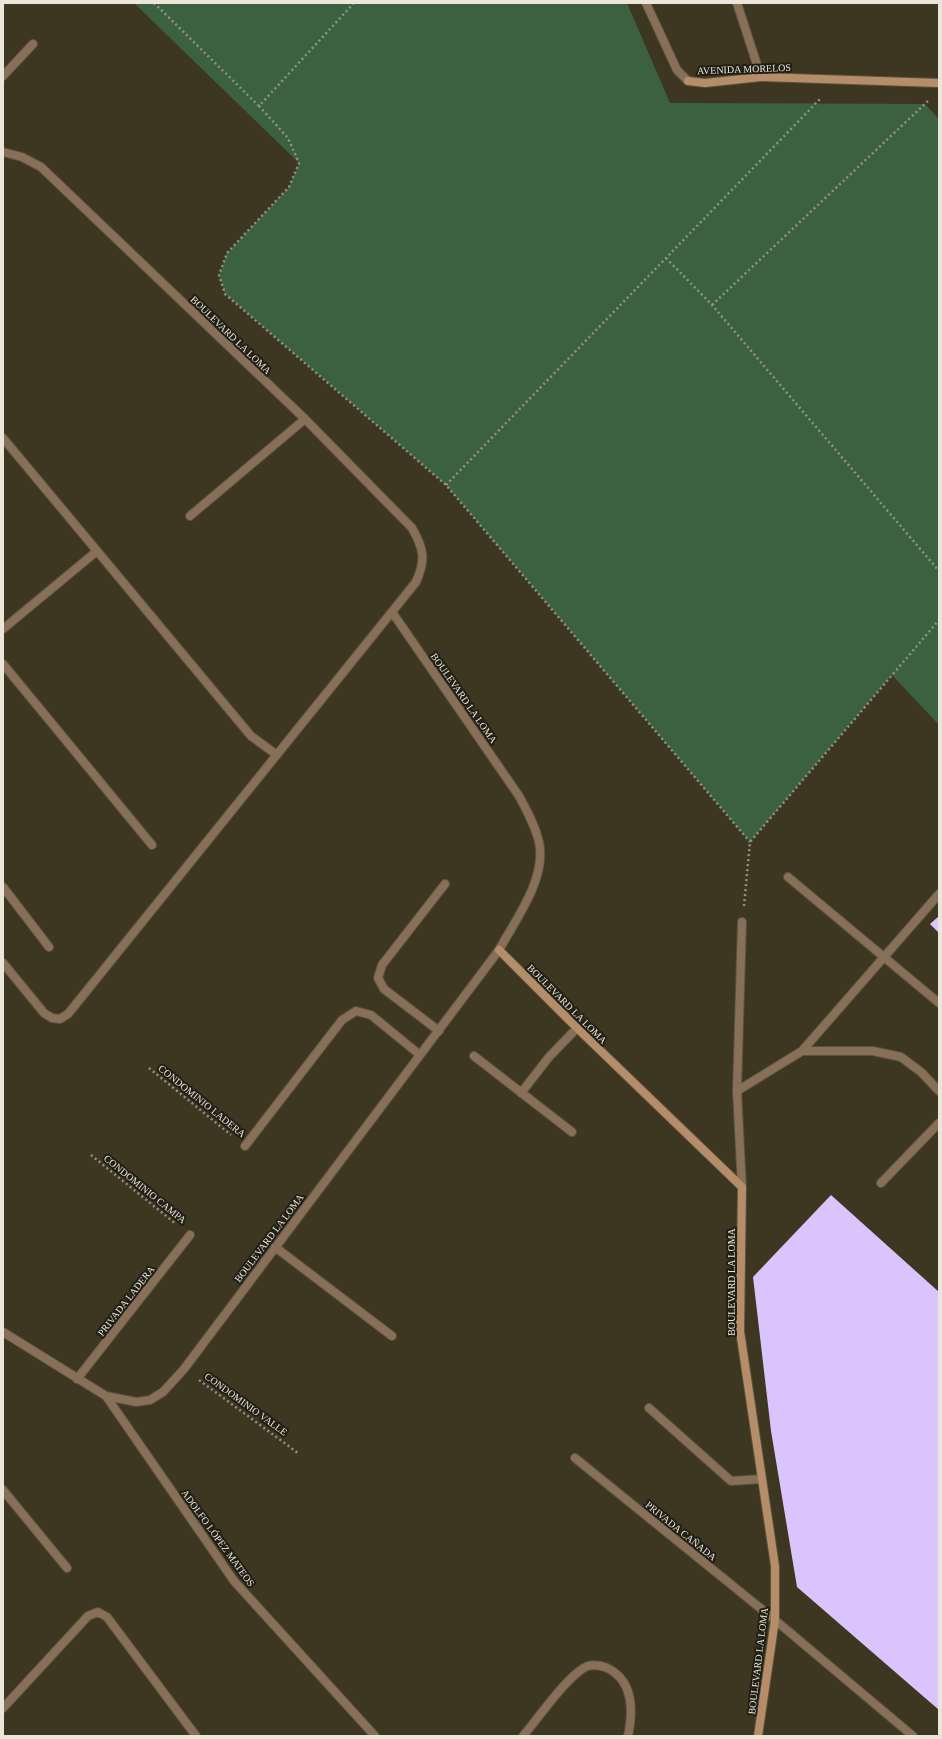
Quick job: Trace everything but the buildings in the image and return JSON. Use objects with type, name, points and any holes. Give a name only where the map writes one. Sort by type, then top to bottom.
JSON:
[{"type":"main road","name":"AVENIDA MORELOS","points":[[688,81],[705,83],[761,77],[939,83]]},
{"type":"main road","name":"BOULEVARD LA LOMA","points":[[499,950],[577,1028],[742,1187],[740,1331],[775,1566],[775,1620],[758,1736]]},
{"type":"street","name":"AVENIDA MORELOS","points":[[646,3],[677,70],[688,81]]},
{"type":"street","points":[[737,3],[761,77]]},
{"type":"street","points":[[3,76],[33,44]]},
{"type":"street","name":"BOULEVARD LA LOMA","points":[[3,152],[22,157],[41,167],[306,419],[412,528],[420,541],[423,555],[422,569],[416,582],[392,612],[519,796],[532,819],[539,843],[539,865],[535,884],[499,950],[184,1368],[163,1392],[150,1400],[136,1402],[106,1396],[3,1332]]},
{"type":"street","points":[[190,516],[306,419]]},
{"type":"street","points":[[3,438],[251,736],[277,755]]},
{"type":"street","points":[[3,629],[98,551]]},
{"type":"street","points":[[3,963],[44,1013],[52,1018],[60,1020],[68,1014],[392,612]]},
{"type":"street","points":[[3,664],[152,845]]},
{"type":"street","points":[[788,877],[939,1003]]},
{"type":"street","points":[[439,1030],[384,988],[378,978],[382,965],[445,884]]},
{"type":"street","points":[[3,887],[49,947]]},
{"type":"street","points":[[737,1091],[802,1051],[939,894]]},
{"type":"street","points":[[742,922],[737,1091],[742,1187]]},
{"type":"street","points":[[245,1146],[342,1020],[356,1011],[371,1015],[420,1056]]},
{"type":"street","points":[[521,1093],[549,1057],[577,1028]]},
{"type":"street","points":[[802,1051],[873,1051],[901,1057],[921,1072],[939,1091]]},
{"type":"street","points":[[474,1056],[572,1132]]},
{"type":"street","points":[[881,1183],[939,1123]]},
{"type":"street","name":"PRIVADA LADERA","points":[[77,1379],[190,1235]]},
{"type":"street","points":[[275,1248],[392,1336]]},
{"type":"street","name":"ADOLFO LÓPEZ MATEOS","points":[[106,1396],[234,1581],[375,1736]]},
{"type":"street","points":[[649,1408],[731,1480],[762,1479]]},
{"type":"street","name":"PRIVADA CAÑADA","points":[[575,1458],[775,1620],[913,1736]]},
{"type":"street","points":[[3,1490],[67,1568]]},
{"type":"street","points":[[3,1708],[88,1616],[98,1612],[107,1617],[196,1736]]},
{"type":"street","points":[[523,1736],[572,1677],[588,1666],[605,1666],[620,1675],[629,1692],[630,1724],[628,1736]]},
{"type":"path","points":[[154,3],[259,106],[288,138],[299,163],[289,187],[227,253],[219,275],[225,294],[446,485],[750,842]]},
{"type":"path","points":[[259,106],[354,3]]},
{"type":"path","points":[[446,485],[839,79]]},
{"type":"path","points":[[712,305],[930,100]]},
{"type":"path","points":[[666,258],[712,305],[939,571]]},
{"type":"path","points":[[742,922],[750,842],[939,620]]},
{"type":"path","name":"CONDOMINIO LADERA","points":[[149,1068],[245,1146]]},
{"type":"path","name":"CONDOMINIO CAMPA","points":[[91,1155],[190,1235]]},
{"type":"path","name":"CONDOMINIO VALLE","points":[[184,1368],[298,1453]]},
{"type":"green space","points":[[134,3],[627,3],[670,103],[925,104],[939,119],[939,725],[892,675],[750,842],[446,485],[225,294],[219,275],[227,253],[289,187],[299,163]]}]
